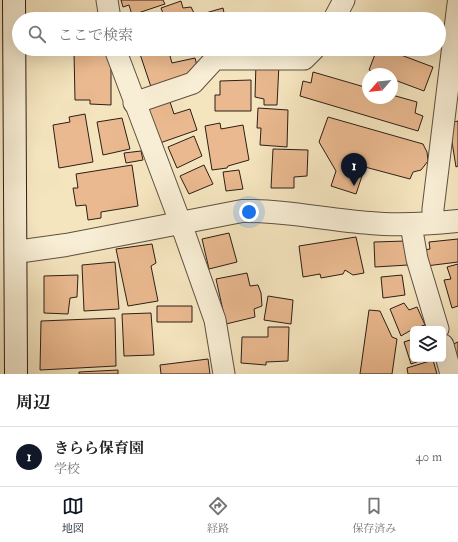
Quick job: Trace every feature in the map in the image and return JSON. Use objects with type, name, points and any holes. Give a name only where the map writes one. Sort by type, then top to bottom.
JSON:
[{"type":"street","points":[[14,0],[14,12]]},
{"type":"street","points":[[107,0],[109,12]]},
{"type":"street","points":[[338,12],[344,0]]},
{"type":"street","points":[[433,223],[433,209],[458,4]]},
{"type":"street","points":[[14,56],[16,374]]},
{"type":"street","points":[[117,56],[181,223],[215,320],[224,374]]},
{"type":"street","points":[[134,103],[193,83],[215,58],[304,59],[307,56]]},
{"type":"street","points":[[16,252],[66,245],[242,211],[266,210],[342,221],[411,225],[458,221]]},
{"type":"street","points":[[411,225],[417,258],[437,326]]},
{"type":"street","points":[[446,356],[451,374]]},
{"type":"building","points":[[121,0],[163,0],[165,4],[141,12],[131,12],[129,5],[123,7]]},
{"type":"building","points":[[181,1],[183,8],[191,7],[194,12],[162,12],[161,8]]},
{"type":"building","points":[[223,8],[224,12],[209,12]]},
{"type":"building","points":[[74,56],[111,56],[111,105],[90,104],[90,100],[75,100]]},
{"type":"building","points":[[141,56],[170,56],[172,63],[195,58],[199,73],[151,87]]},
{"type":"building","points":[[374,56],[404,56],[433,67],[424,91],[398,81],[398,68],[370,68]]},
{"type":"building","points":[[256,63],[279,64],[277,105],[264,105],[264,99],[255,97]]},
{"type":"building","points":[[313,72],[362,86],[362,104],[398,104],[398,97],[417,102],[415,113],[423,116],[418,131],[300,96],[303,81],[311,83]]},
{"type":"building","points":[[251,80],[251,111],[215,111],[215,95],[220,95],[220,81]]},
{"type":"building","points":[[168,96],[174,114],[190,109],[197,130],[160,143],[147,105]]},
{"type":"building","points":[[258,108],[288,110],[287,147],[260,145],[261,128],[257,128]]},
{"type":"building","points":[[85,114],[93,162],[59,168],[53,125],[70,122],[69,117]]},
{"type":"building","points":[[328,117],[423,144],[427,152],[428,161],[421,170],[413,172],[410,179],[365,167],[356,194],[331,186],[336,171],[319,142]]},
{"type":"building","points":[[122,118],[130,149],[103,155],[97,122]]},
{"type":"building","points":[[458,121],[458,166],[456,167],[449,123]]},
{"type":"building","points":[[220,123],[221,129],[243,125],[249,160],[228,166],[227,168],[212,170],[205,126]]},
{"type":"building","points":[[194,136],[202,156],[177,168],[168,147]]},
{"type":"building","points":[[273,149],[308,150],[307,176],[294,177],[294,188],[271,188]]},
{"type":"building","points":[[141,151],[143,160],[126,163],[124,153]]},
{"type":"building","points":[[132,165],[138,206],[101,212],[101,218],[88,220],[86,205],[76,206],[73,188],[78,188],[76,174]]},
{"type":"building","points":[[204,165],[213,184],[189,194],[180,176]]},
{"type":"building","points":[[239,170],[243,189],[226,191],[223,172]]},
{"type":"building","points":[[229,233],[237,262],[209,269],[202,239]]},
{"type":"building","points":[[356,237],[364,273],[353,275],[345,270],[343,274],[321,278],[320,274],[303,277],[299,246]]},
{"type":"building","points":[[458,239],[458,262],[426,266],[424,250],[430,249],[429,242]]},
{"type":"building","points":[[406,241],[408,265],[375,267],[374,242]]},
{"type":"building","points":[[152,244],[156,263],[151,266],[158,301],[128,306],[116,249]]},
{"type":"building","points":[[115,262],[119,309],[84,311],[82,265]]},
{"type":"building","points":[[458,264],[458,306],[452,308],[444,280],[451,279],[447,267]]},
{"type":"building","points":[[247,273],[250,286],[258,285],[261,293],[262,306],[254,309],[255,317],[226,324],[216,279]]},
{"type":"building","points":[[78,275],[77,297],[70,298],[68,314],[44,313],[44,276]]},
{"type":"building","points":[[402,275],[405,295],[383,298],[381,277]]},
{"type":"building","points":[[268,296],[293,300],[291,324],[264,320]]},
{"type":"building","points":[[404,303],[409,310],[417,307],[425,325],[410,326],[410,331],[401,336],[390,309]]},
{"type":"building","points":[[157,306],[192,306],[192,322],[157,322]]},
{"type":"building","points":[[369,310],[380,311],[392,337],[397,339],[392,374],[360,374]]},
{"type":"building","points":[[151,313],[154,355],[124,356],[122,314]]},
{"type":"building","points":[[115,318],[116,366],[40,370],[41,321]]},
{"type":"building","points":[[268,327],[289,327],[288,361],[266,362],[266,365],[241,363],[242,337],[268,337]]},
{"type":"building","points":[[410,340],[410,361],[404,342]]},
{"type":"building","points":[[458,342],[458,371],[451,345]]},
{"type":"building","points":[[208,359],[210,374],[161,374],[160,365]]},
{"type":"building","points":[[426,362],[434,362],[437,374],[408,374],[407,368]]},
{"type":"building","points":[[118,370],[118,374],[79,374],[79,372]]},
{"type":"place","name":"きらら保育園","points":[[354,186]]}]
